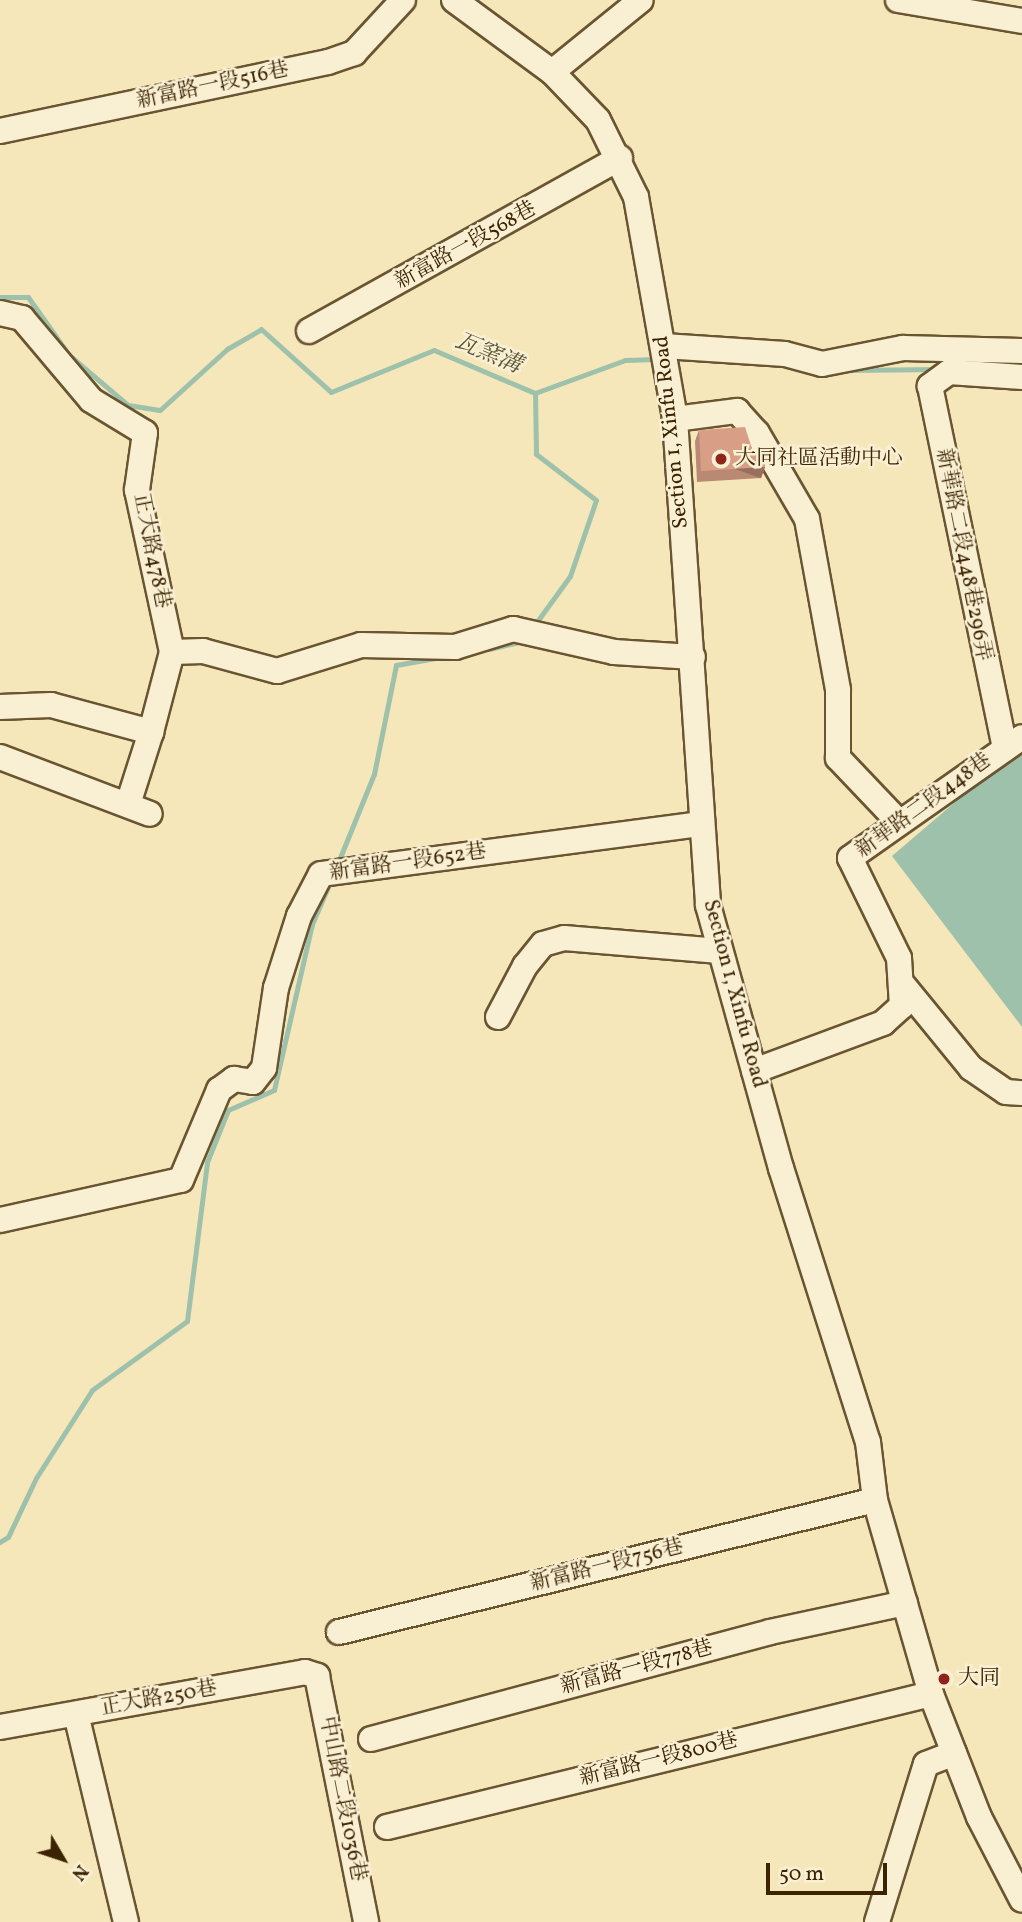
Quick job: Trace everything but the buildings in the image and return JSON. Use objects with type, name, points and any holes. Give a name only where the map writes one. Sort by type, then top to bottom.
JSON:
[{"type":"street","name":"新富路一段516巷","points":[[0,131],[328,62],[354,53],[403,0]]},
{"type":"street","name":"Section 1, Xinfu Road","points":[[454,0],[552,72],[598,120],[621,158],[636,197],[675,419],[693,657],[699,824],[719,951],[868,1442],[875,1500],[931,1694],[954,1753],[1022,1900]]},
{"type":"street","points":[[552,72],[641,0]]},
{"type":"street","points":[[898,0],[1022,20]]},
{"type":"street","name":"新富路一段568巷","points":[[309,331],[621,158]]},
{"type":"street","name":"正大路478巷","points":[[0,313],[22,318],[91,400],[145,433],[137,490],[172,652]]},
{"type":"street","points":[[664,346],[785,354],[822,364],[904,348],[1022,377]]},
{"type":"street","points":[[949,361],[1022,351]]},
{"type":"street","name":"新華路二段448巷296弄","points":[[949,361],[930,386],[1013,743]]},
{"type":"street","points":[[675,419],[737,411],[757,433],[807,519],[836,678],[838,758],[899,822]]},
{"type":"street","points":[[0,757],[140,807],[151,732],[172,652],[203,651],[277,671],[361,645],[455,647],[513,629],[614,652],[693,657]]},
{"type":"street","points":[[0,707],[51,705],[151,732]]},
{"type":"street","name":"新華路二段448巷","points":[[904,986],[899,958],[850,858],[1013,743]]},
{"type":"street","name":"新富路一段652巷","points":[[0,1220],[181,1180],[219,1090],[234,1079],[253,1082],[264,1068],[276,988],[299,916],[333,873],[699,824]]},
{"type":"street","points":[[498,1017],[525,966],[543,944],[564,938],[719,951]]},
{"type":"street","points":[[754,1072],[884,1023],[902,1006],[904,986]]},
{"type":"street","points":[[904,986],[971,1068],[1006,1093],[1022,1093]]},
{"type":"street","name":"新富路一段756巷","points":[[340,1632],[875,1500]]},
{"type":"street","name":"新富路一段778巷","points":[[371,1739],[770,1632],[905,1603]]},
{"type":"street","name":"正大路250巷","points":[[0,1727],[305,1672],[317,1676]]},
{"type":"street","name":"中山路二段1036巷","points":[[317,1676],[366,1922]]},
{"type":"street","name":"新富路一段800巷","points":[[387,1827],[931,1694]]},
{"type":"street","points":[[76,1714],[126,1922]]},
{"type":"street","points":[[877,1922],[926,1764],[954,1753]]},
{"type":"shaded area","points":[[1022,745],[1022,1027],[892,856]]},
{"type":"waterway","name":"瓦窯溝","points":[[0,297],[28,297],[69,355],[128,405],[160,410],[227,349],[261,329],[331,392],[434,350],[535,393],[625,360],[657,359]]},
{"type":"waterway","name":"瓦窯溝","points":[[848,370],[939,369]]},
{"type":"waterway","points":[[533,627],[570,576],[596,500],[536,454],[535,393]]},
{"type":"waterway","points":[[489,649],[523,641]]},
{"type":"waterway","points":[[337,865],[374,774],[396,665],[435,658]]},
{"type":"waterway","points":[[0,1542],[8,1537],[36,1478],[92,1390],[187,1321],[207,1162],[228,1110],[274,1090],[312,924],[328,887]]},
{"type":"place","name":"大同社區活動中心","points":[[721,459]]},
{"type":"place","name":"大同","points":[[944,1679]]}]
